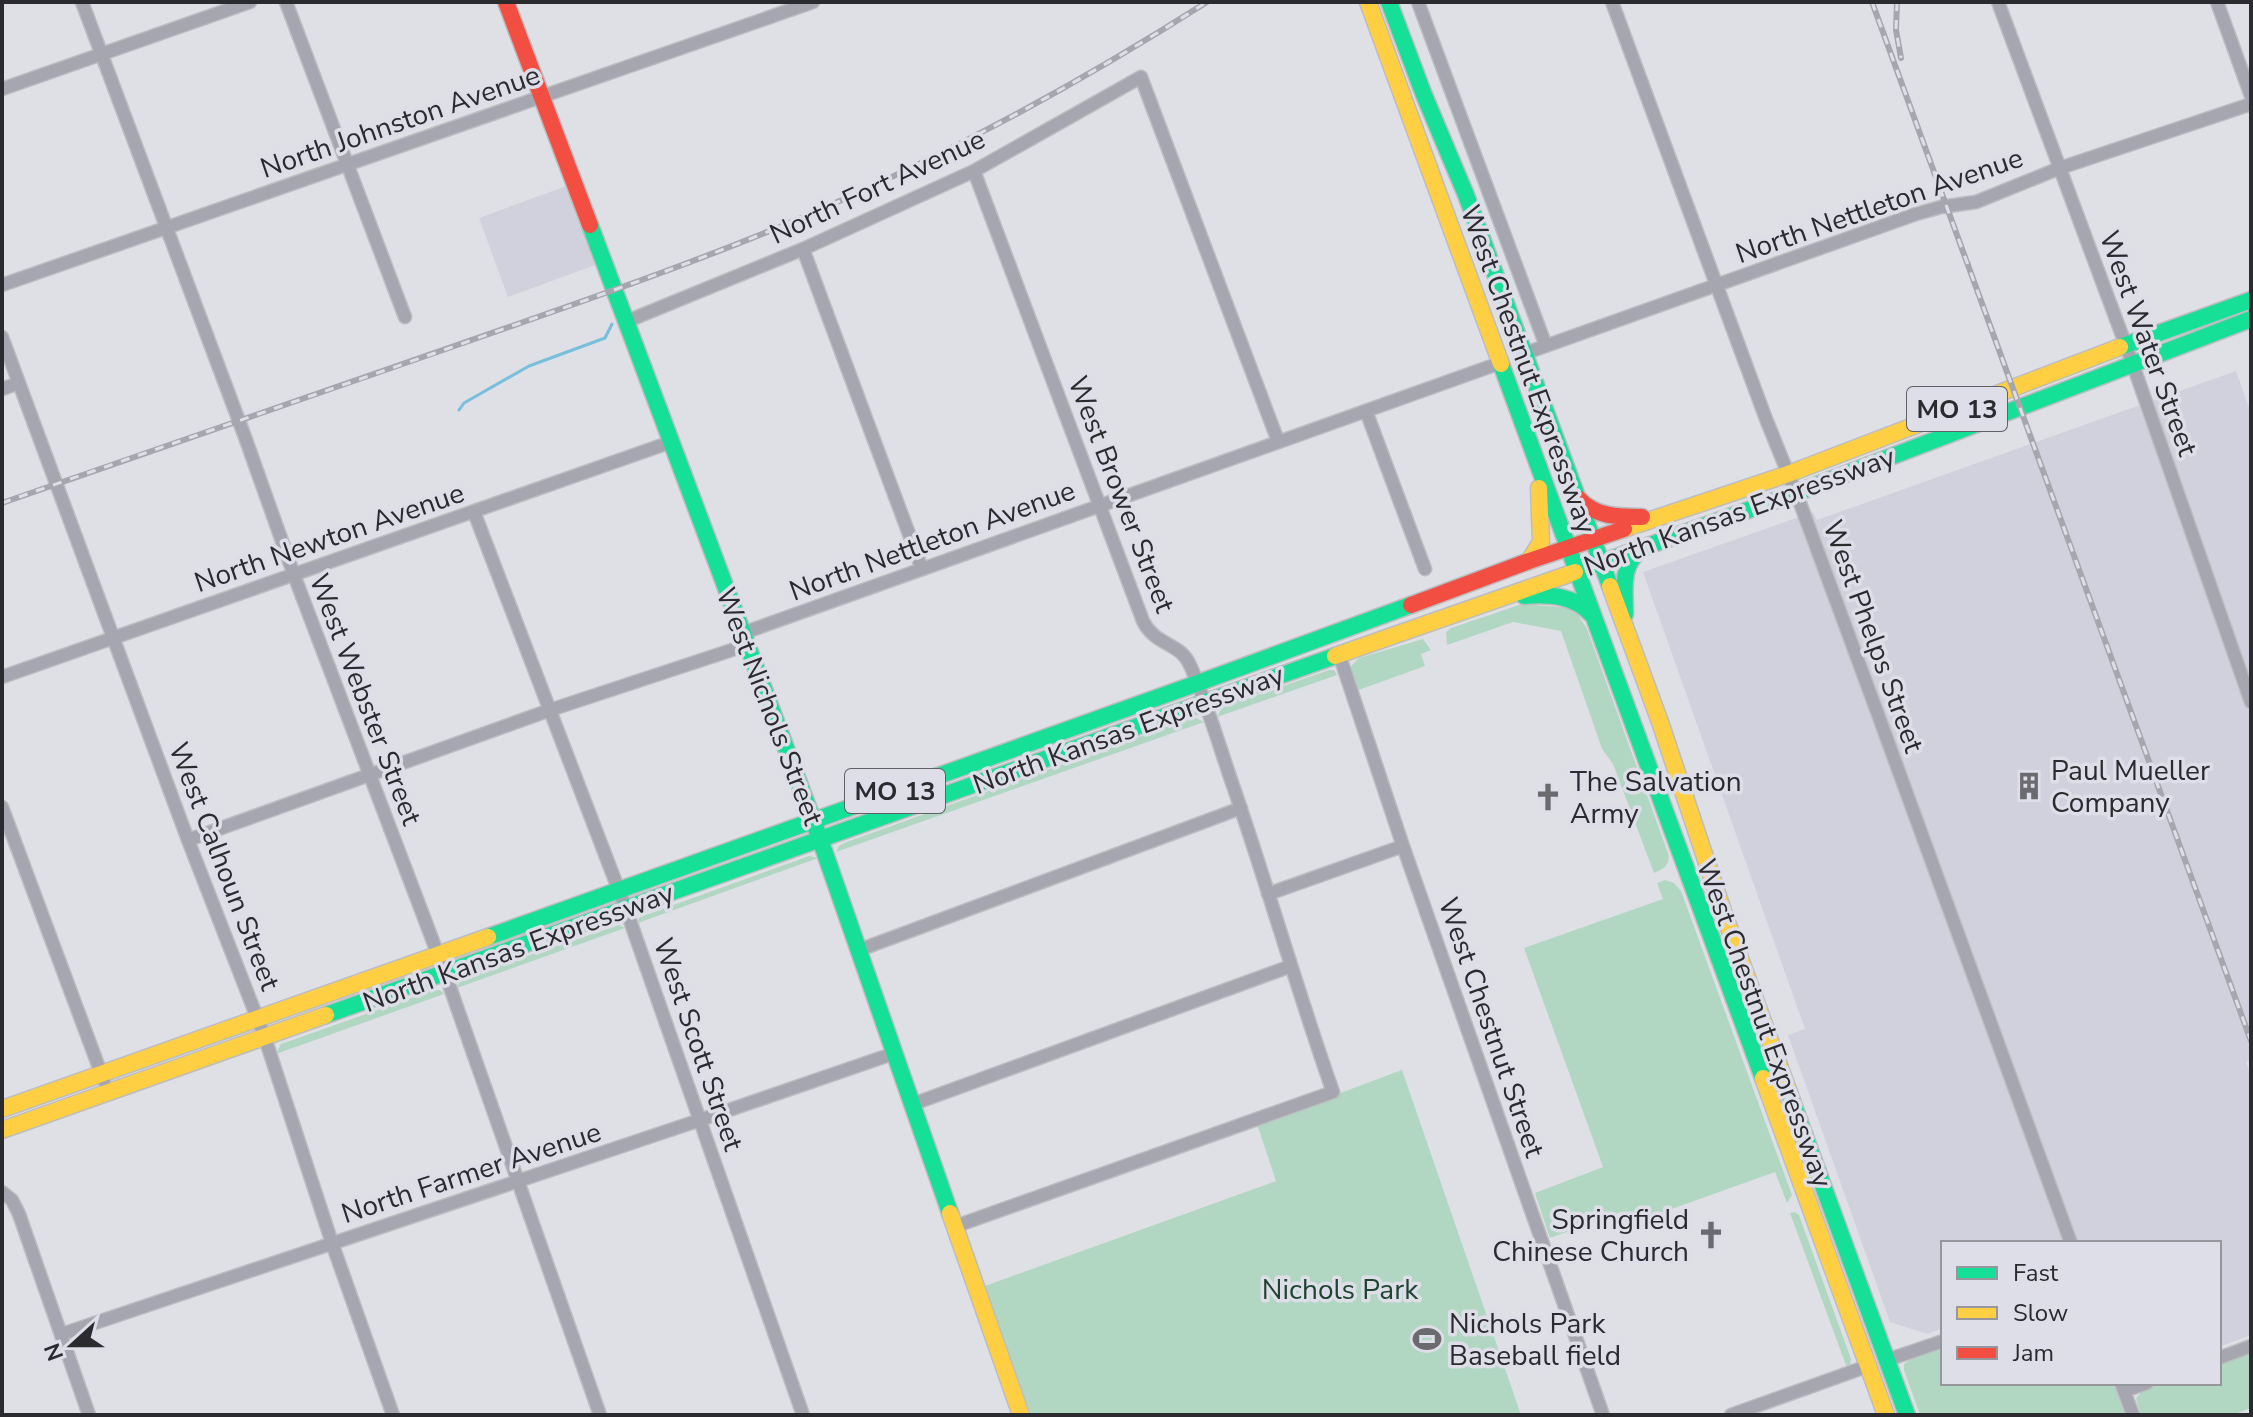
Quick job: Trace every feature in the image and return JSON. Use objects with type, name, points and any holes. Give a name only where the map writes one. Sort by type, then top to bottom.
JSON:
[{"type":"main road","name":"West Nichols Street","points":[[506,2],[820,839],[1021,1415]]},
{"type":"main road","name":"West Chestnut Expressway","points":[[1368,2],[1886,1415]]},
{"type":"main road","name":"West Chestnut Expressway","points":[[1389,2],[1466,195],[1660,722],[1725,917],[1907,1415]]},
{"type":"main road","name":"North Kansas Expressway","points":[[2,1109],[438,956],[1529,561],[1788,474],[2251,300]]},
{"type":"main road","name":"North Kansas Expressway","points":[[2,1130],[1204,701],[1640,550],[2251,319]]},
{"type":"main road","points":[[1529,561],[1541,542],[1538,465]]},
{"type":"main road","points":[[1572,486],[1586,508],[1600,514],[1643,517],[1673,513]]},
{"type":"main road","points":[[1625,629],[1625,574],[1630,558],[1640,550]]},
{"type":"main road","points":[[1501,597],[1564,597],[1589,610],[1593,616]]},
{"type":"street","name":"West Webster Street","points":[[82,2],[445,973],[600,1415]]},
{"type":"street","points":[[2,89],[250,2]]},
{"type":"street","points":[[286,2],[405,317]]},
{"type":"street","name":"North Johnston Avenue","points":[[2,285],[813,2]]},
{"type":"street","points":[[1418,2],[1546,346]]},
{"type":"street","name":"West Phelps Street","points":[[1612,2],[2070,1241]]},
{"type":"street","name":"West Water Street","points":[[1998,2],[2132,362],[2251,702]]},
{"type":"street","points":[[2217,2],[2251,96]]},
{"type":"street","name":"North Fort Avenue","points":[[625,322],[803,249],[974,171],[1141,77],[1278,441]]},
{"type":"street","name":"North Nettleton Avenue","points":[[1523,354],[1924,211],[1976,202],[2060,168],[2251,104]]},
{"type":"street","name":"West Brower Street","points":[[956,1226],[1333,1092],[1198,683],[1182,653],[1148,631],[974,171]]},
{"type":"street","points":[[803,249],[922,569]]},
{"type":"street","name":"West Calhoun Street","points":[[2,337],[188,840],[265,1038],[332,1243],[393,1415]]},
{"type":"street","name":"North Nettleton Avenue","points":[[188,840],[745,639],[922,569],[1500,363]]},
{"type":"street","points":[[2,389],[19,383]]},
{"type":"street","points":[[1366,411],[1425,569]]},
{"type":"street","name":"North Newton Avenue","points":[[2,677],[671,442]]},
{"type":"street","name":"West Scott Street","points":[[474,512],[626,909],[803,1415]]},
{"type":"street","name":"West Chestnut Street","points":[[1339,654],[1403,846],[1603,1415]]},
{"type":"street","points":[[2,807],[108,1093]]},
{"type":"street","points":[[859,950],[1241,808]]},
{"type":"street","points":[[1268,894],[1403,846]]},
{"type":"street","points":[[913,1104],[1291,966]]},
{"type":"street","name":"North Farmer Avenue","points":[[62,1334],[895,1053]]},
{"type":"street","points":[[2,1192],[12,1200],[19,1214],[89,1415]]},
{"type":"street","points":[[1887,1360],[1941,1342]]},
{"type":"street","points":[[2221,1357],[2251,1346]]},
{"type":"street","points":[[1731,1415],[1868,1366]]},
{"type":"street","points":[[2122,1387],[2133,1415]]},
{"type":"shaded area","points":[[569,185],[598,264],[508,297],[479,218]]},
{"type":"shaded area","points":[[2236,371],[2251,413],[2251,1060],[2246,1062],[2251,1076],[2251,1335],[2221,1346],[2221,1241],[1941,1241],[1941,1329],[1927,1334],[1890,1322],[1788,1035],[1805,1029],[1643,572],[1813,512],[1817,520]]},
{"type":"green space","points":[[1522,604],[1572,608],[1587,629],[1669,856],[1660,870],[1654,873],[1613,764],[1602,749],[1561,631],[1513,622],[1447,645],[1446,632],[1451,628]]},
{"type":"green space","points":[[1423,639],[1431,650],[1421,654],[1425,666],[1356,691],[1349,668],[1359,658]]},
{"type":"green space","points":[[1334,670],[1337,675],[1217,717],[1222,707]]},
{"type":"green space","points":[[1194,717],[1204,722],[836,852],[844,843]]},
{"type":"green space","points":[[809,856],[818,858],[638,923],[643,916]]},
{"type":"green space","points":[[1665,880],[1674,883],[1681,891],[1792,1195],[1787,1203],[1775,1172],[1627,1225],[1621,1212],[1550,1238],[1535,1193],[1603,1167],[1524,948],[1663,899],[1657,883]]},
{"type":"green space","points":[[619,925],[625,928],[457,988],[464,977]]},
{"type":"green space","points":[[434,990],[444,994],[276,1054],[281,1044]]},
{"type":"green space","name":"Nichols Park","points":[[1402,1070],[1521,1415],[1031,1415],[985,1286],[1276,1181],[1257,1124]]},
{"type":"green space","points":[[1790,1213],[1799,1215],[1851,1359],[1847,1368]]},
{"type":"green space","points":[[1941,1348],[1941,1385],[2114,1385],[2125,1415],[1920,1415],[1904,1370],[1904,1364]]},
{"type":"green space","points":[[2251,1351],[2251,1408],[2232,1415],[2141,1415],[2136,1399],[2151,1387],[2221,1385],[2221,1362]]},
{"type":"waterway","points":[[459,410],[464,403],[529,366],[605,338],[612,324]]},
{"type":"railway","points":[[2,503],[585,300],[801,218],[906,170],[1008,118],[1109,62],[1207,2]]},
{"type":"railway","points":[[1872,2],[2251,1041]]},
{"type":"railway","points":[[1897,2],[1896,30],[1901,58]]},
{"type":"traffic: fast","points":[[1389,2],[1466,195],[1610,586]]},
{"type":"traffic: fast","points":[[590,225],[820,839],[950,1213]]},
{"type":"traffic: fast","points":[[2120,347],[2251,300]]},
{"type":"traffic: fast","points":[[1575,572],[1796,493],[2251,319]]},
{"type":"traffic: fast","points":[[1501,364],[1763,1078]]},
{"type":"traffic: fast","points":[[1625,614],[1626,571],[1640,550]]},
{"type":"traffic: fast","points":[[1524,596],[1561,597],[1577,603],[1592,615]]},
{"type":"traffic: fast","points":[[488,937],[1411,605]]},
{"type":"traffic: fast","points":[[326,1015],[1335,656]]},
{"type":"traffic: fast","points":[[1788,1090],[1907,1415]]},
{"type":"traffic: slow","points":[[1368,2],[1501,364]]},
{"type":"traffic: slow","points":[[1624,529],[1788,474],[2120,347]]},
{"type":"traffic: slow","points":[[1529,561],[1541,542],[1539,488]]},
{"type":"traffic: slow","points":[[1335,656],[1575,572]]},
{"type":"traffic: slow","points":[[1610,586],[1788,1090]]},
{"type":"traffic: slow","points":[[2,1109],[488,937]]},
{"type":"traffic: slow","points":[[2,1130],[326,1015]]},
{"type":"traffic: slow","points":[[1763,1078],[1886,1415]]},
{"type":"traffic: slow","points":[[950,1213],[1021,1415]]},
{"type":"traffic: jam","points":[[506,2],[590,225]]},
{"type":"traffic: jam","points":[[1578,498],[1599,512],[1642,517]]},
{"type":"traffic: jam","points":[[1411,605],[1624,529]]},
{"type":"place","name":"Paul Mueller Company","points":[[2029,786]]},
{"type":"place","name":"The Salvation Army","points":[[1548,797]]},
{"type":"place","name":"Springfield Chinese Church","points":[[1711,1235]]},
{"type":"place","name":"Nichols Park Baseball field","points":[[1427,1339]]}]
